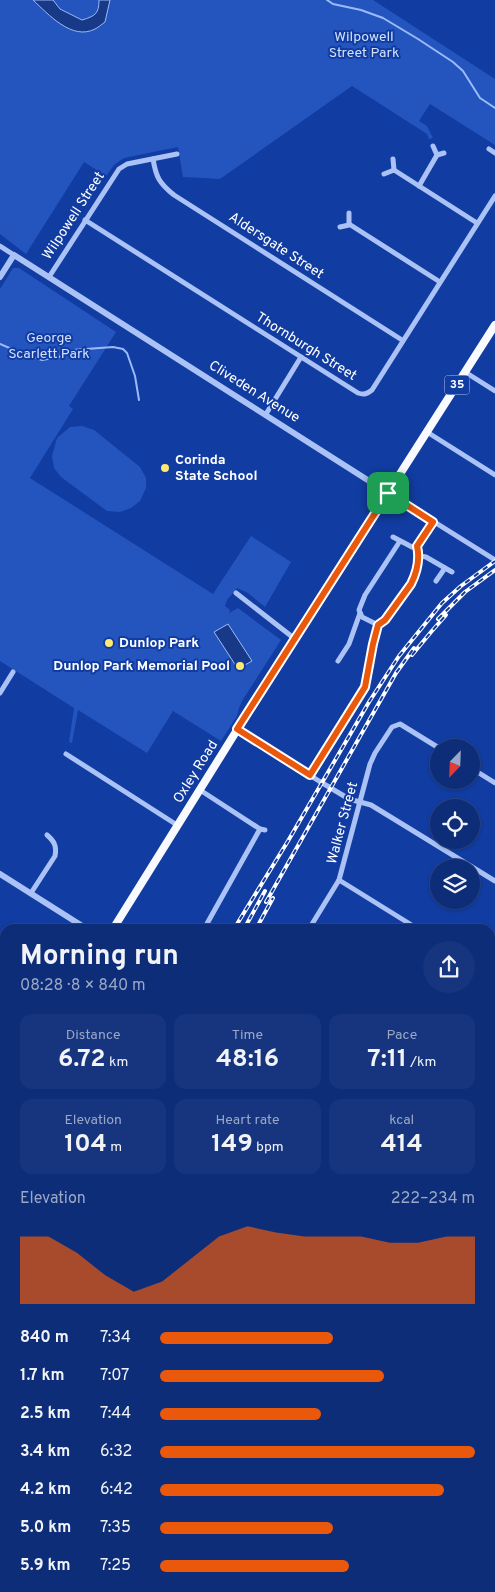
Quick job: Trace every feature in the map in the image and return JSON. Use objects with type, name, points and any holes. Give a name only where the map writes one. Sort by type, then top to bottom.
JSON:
[{"type":"main road","name":"Oxley Road","points":[[115,924],[237,729],[495,326]]},
{"type":"street","points":[[433,146],[437,154]]},
{"type":"street","points":[[489,149],[495,153]]},
{"type":"street","points":[[437,154],[444,153]]},
{"type":"street","name":"Wilpowell Street","points":[[49,277],[119,169],[127,164],[177,154]]},
{"type":"street","points":[[419,186],[437,154]]},
{"type":"street","name":"Aldersgate Street","points":[[153,159],[156,174],[162,186],[174,195],[402,340]]},
{"type":"street","points":[[393,159],[394,170]]},
{"type":"street","points":[[394,170],[477,223]]},
{"type":"street","points":[[384,174],[394,170]]},
{"type":"street","name":"Thornburgh Street","points":[[85,220],[358,393],[363,394],[372,390],[495,196]]},
{"type":"street","points":[[349,212],[349,224]]},
{"type":"street","points":[[340,227],[349,224]]},
{"type":"street","points":[[349,224],[440,282]]},
{"type":"street","name":"Cliveden Avenue","points":[[0,246],[495,560]]},
{"type":"street","points":[[0,277],[14,255]]},
{"type":"street","points":[[266,414],[301,357]]},
{"type":"street","points":[[465,372],[495,391]]},
{"type":"street","points":[[427,432],[495,475]]},
{"type":"street","points":[[417,546],[433,522]]},
{"type":"street","points":[[393,537],[412,547],[417,546]]},
{"type":"street","points":[[338,661],[349,644],[360,613],[362,601],[400,541]]},
{"type":"street","points":[[310,775],[365,687],[378,625],[385,620],[414,578],[420,556],[417,546]]},
{"type":"street","points":[[420,556],[426,557],[452,572]]},
{"type":"street","points":[[436,581],[445,568]]},
{"type":"street","points":[[236,593],[295,639]]},
{"type":"street","points":[[360,613],[362,617],[378,625]]},
{"type":"street","points":[[0,693],[13,672]]},
{"type":"street","name":"Walker Street","points":[[312,924],[339,880],[370,764],[375,753],[392,727],[397,724],[406,727],[430,742]]},
{"type":"street","points":[[237,729],[349,799],[371,804],[495,882]]},
{"type":"street","points":[[66,754],[177,825]]},
{"type":"street","points":[[480,774],[495,783]]},
{"type":"street","points":[[200,790],[263,830],[207,924]]},
{"type":"street","points":[[31,894],[56,856],[54,841],[47,835]]},
{"type":"street","points":[[0,874],[79,924]]},
{"type":"street","points":[[339,880],[407,924]]},
{"type":"green space","name":"Wilpowell Street Park","points":[[0,0],[33,0],[66,27],[78,32],[110,4],[110,0],[373,0],[495,79],[495,145],[430,104],[419,121],[427,126],[433,138],[429,139],[427,134],[352,86],[220,179],[183,177],[178,147],[124,158],[114,165],[106,176],[84,162],[26,254],[0,234]]},
{"type":"green space","points":[[53,0],[99,0],[99,5],[95,14],[82,20],[60,9]]},
{"type":"green space","name":"Dunlop Park","points":[[13,268],[19,268],[116,332],[69,406],[73,409],[30,478],[213,594],[251,536],[291,562],[265,607],[248,593],[237,588],[227,600],[225,606],[230,610],[229,613],[238,608],[281,640],[242,701],[237,716],[221,741],[173,711],[147,753],[78,710],[72,743],[69,742],[74,708],[0,661],[0,289]]},
{"type":"green space","points":[[82,426],[94,430],[140,467],[146,478],[146,488],[140,501],[131,508],[120,512],[107,511],[61,477],[54,468],[52,456],[57,438],[70,427]]},
{"type":"shaded area","points":[[33,0],[53,0],[60,9],[82,20],[95,14],[99,0],[110,0],[105,22],[95,29],[78,32],[61,24]]},
{"type":"shaded area","points":[[228,624],[252,661],[238,669],[214,632]]},
{"type":"waterway","points":[[327,0],[333,4],[361,10],[383,18],[418,39],[453,62],[463,71],[480,98],[495,108]]},
{"type":"waterway","points":[[0,344],[42,360],[59,357],[73,350],[113,347],[123,349],[127,353],[135,376],[139,400]]},
{"type":"railway","points":[[237,924],[369,702],[399,656],[442,603],[461,586],[495,561]]},
{"type":"railway","points":[[438,619],[465,592],[495,570]]},
{"type":"railway","points":[[412,655],[446,615]]},
{"type":"railway","points":[[266,902],[396,673],[414,648]]},
{"type":"railway","points":[[247,924],[265,891]]},
{"type":"railway","points":[[259,924],[273,898]]},
{"type":"place","name":"Corinda State School","points":[[165,468]]},
{"type":"place","name":"Dunlop Park","points":[[109,643]]},
{"type":"place","name":"Dunlop Park Memorial Pool","points":[[240,666]]},
{"type":"route","points":[[388,493],[433,522],[417,546],[420,556],[411,584],[385,620],[378,625],[365,687],[310,775],[237,729],[388,493]]},
{"type":"park label","name":"George Scarlett Park","points":[[49,346]]}]
